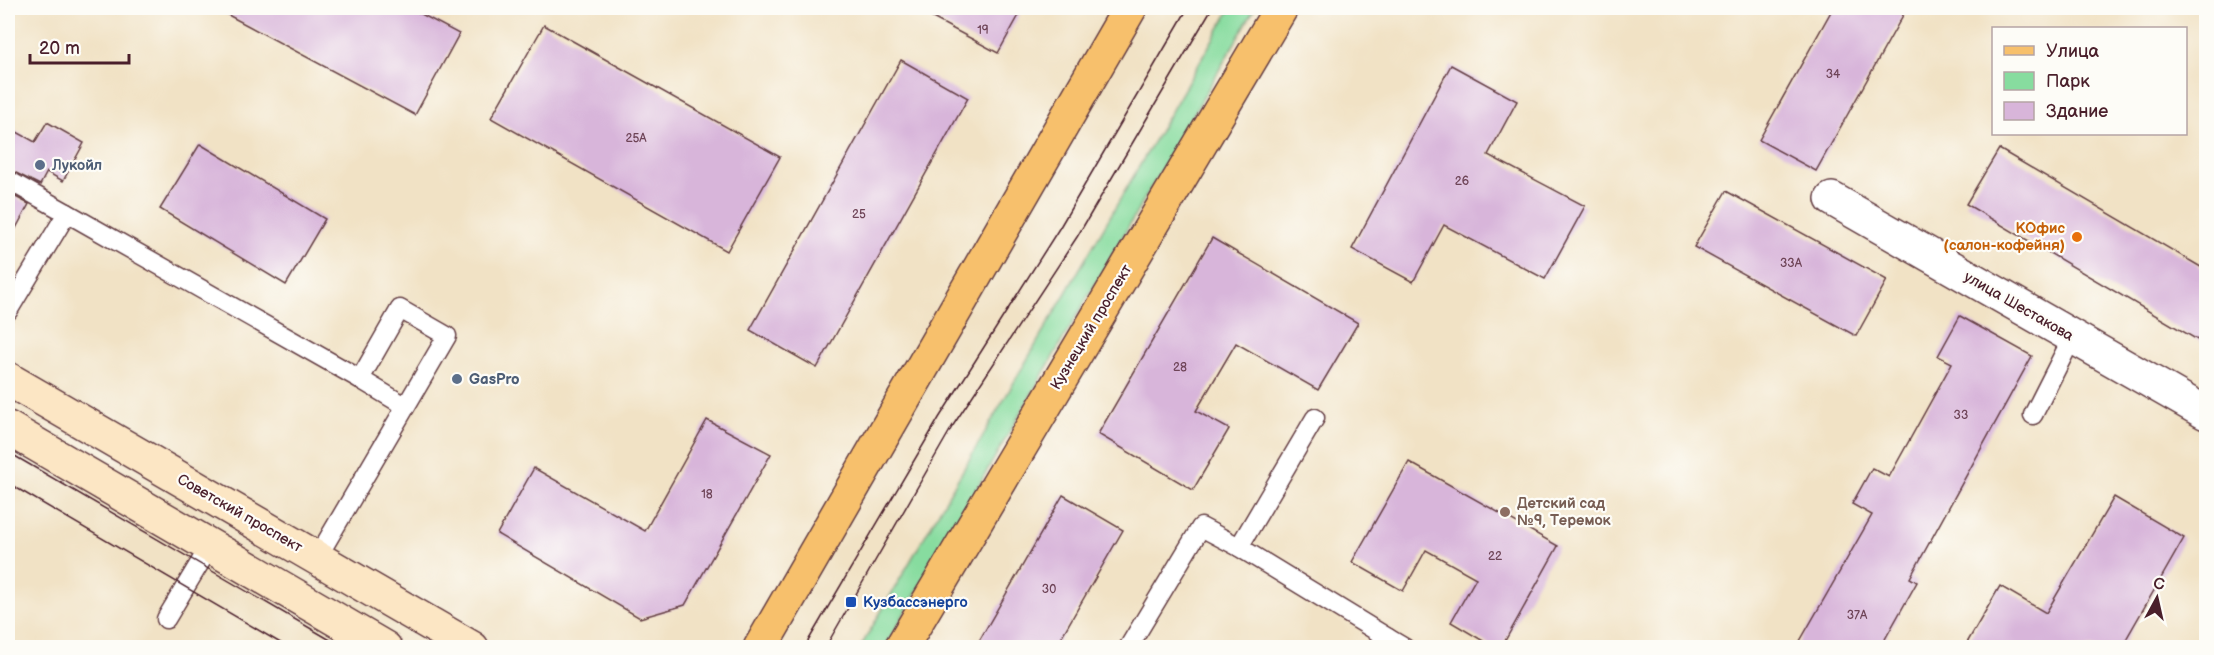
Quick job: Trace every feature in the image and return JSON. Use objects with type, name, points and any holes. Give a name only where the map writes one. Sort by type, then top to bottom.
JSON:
[{"type":"main road","points":[[760,648],[1130,8]]},
{"type":"main road","name":"Кузнецкий проспект","points":[[901,648],[1281,8]]},
{"type":"main road","name":"Советский проспект","points":[[8,379],[472,648]]},
{"type":"main road","points":[[8,428],[385,648]]},
{"type":"street","name":"улица Шестакова","points":[[1832,199],[2206,413]]},
{"type":"lane","points":[[8,180],[405,406]]},
{"type":"lane","points":[[8,311],[67,213]]},
{"type":"lane","points":[[317,558],[447,336],[400,309],[360,379]]},
{"type":"lane","points":[[2033,415],[2073,336]]},
{"type":"lane","points":[[1239,547],[1315,418]]},
{"type":"lane","points":[[1128,648],[1201,527],[1239,547],[1385,643],[1405,648]]},
{"type":"lane","points":[[166,619],[210,546]]},
{"type":"green space","points":[[1231,8],[1255,8],[885,647],[860,648]]},
{"type":"building","points":[[215,8],[410,8],[459,34],[415,115]]},
{"type":"building","points":[[914,8],[1023,8],[998,53]]},
{"type":"building","points":[[1833,8],[1907,8],[1816,171],[1759,140]]},
{"type":"building","points":[[544,25],[780,157],[727,251],[491,118]]},
{"type":"building","points":[[901,60],[968,98],[817,368],[750,330]]},
{"type":"building","points":[[1451,65],[1517,101],[1488,155],[1585,206],[1545,279],[1444,225],[1413,282],[1352,249]]},
{"type":"building","name":"Лукойл","points":[[47,122],[84,143],[63,181],[47,172],[40,185],[8,169],[8,127],[35,142]]},
{"type":"building","points":[[200,144],[325,219],[286,285],[160,209]]},
{"type":"building","points":[[1999,149],[2206,270],[2206,345],[1966,204]]},
{"type":"building","points":[[1726,191],[1887,280],[1856,336],[1694,247]]},
{"type":"building","points":[[8,193],[29,204],[8,243]]},
{"type":"building","points":[[1212,238],[1358,323],[1318,390],[1236,343],[1196,411],[1229,429],[1193,490],[1098,434]]},
{"type":"building","points":[[1960,316],[2032,356],[1910,578],[1917,582],[1880,648],[1796,648],[1872,515],[1852,504],[1872,468],[1889,477],[1952,363],[1938,356]]},
{"type":"building","points":[[707,420],[771,454],[685,605],[640,618],[497,534],[534,468],[645,531]]},
{"type":"building","points":[[1409,462],[1558,546],[1501,648],[1495,648],[1451,622],[1476,578],[1426,550],[1403,591],[1352,562]]},
{"type":"building","points":[[1063,495],[1123,530],[1055,648],[975,648]]},
{"type":"building","points":[[2114,497],[2184,538],[2121,648],[1964,648],[2000,586],[2046,613]]},
{"type":"tram line","points":[[804,648],[939,418],[1060,227],[1188,8]]},
{"type":"tram line","points":[[825,648],[952,427],[1077,237],[1212,8]]},
{"type":"tram line","points":[[8,452],[344,648]]},
{"type":"tram line","points":[[8,483],[289,648]]},
{"type":"place","name":"Лукойл","points":[[40,165]]},
{"type":"place","name":"КОфис (салон-кофейня)","points":[[2077,237]]},
{"type":"place","name":"GasPro","points":[[457,379]]},
{"type":"place","name":"Детский сад №9, Теремок","points":[[1505,512]]},
{"type":"place","name":"Кузбассэнерго","points":[[851,602]]}]
